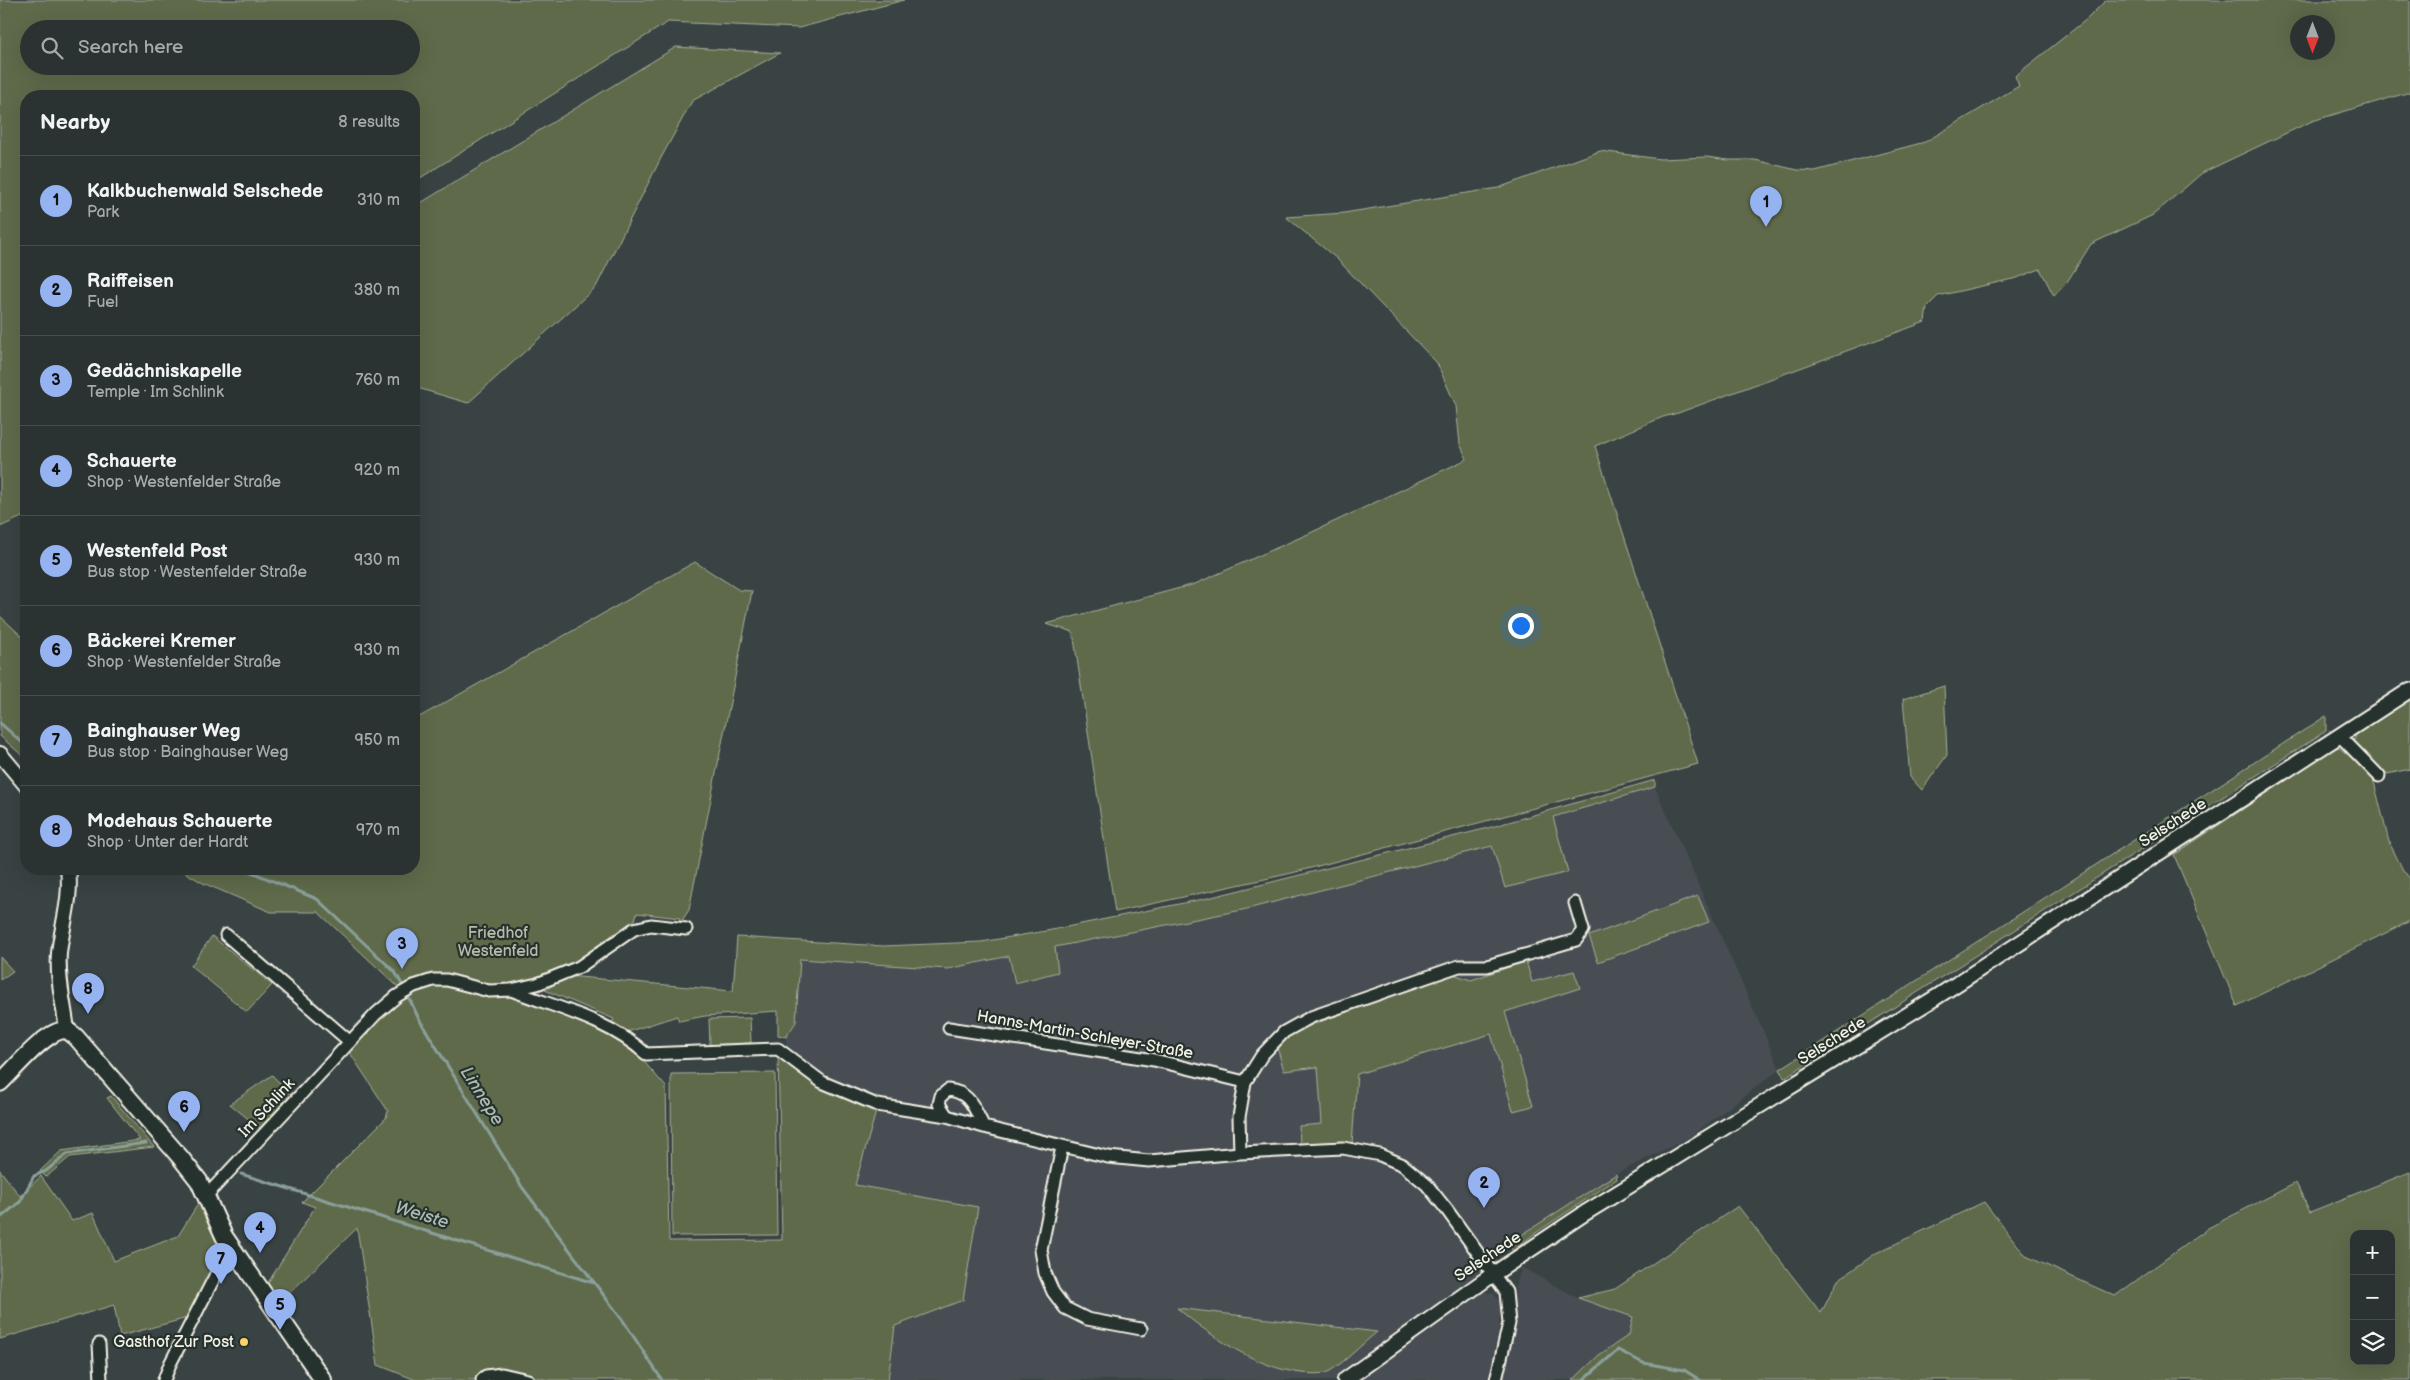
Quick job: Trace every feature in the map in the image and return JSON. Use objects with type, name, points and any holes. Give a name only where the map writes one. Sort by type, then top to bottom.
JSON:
[{"type":"main road","points":[[0,1083],[61,1031],[76,1037],[180,1157],[206,1195],[222,1231],[323,1380]]},
{"type":"street","name":"Selschede","points":[[1345,1380],[1492,1275],[1585,1212],[1943,993],[2410,690]]},
{"type":"street","points":[[2339,735],[2379,776]]},
{"type":"street","points":[[0,754],[20,778]]},
{"type":"street","points":[[61,1031],[59,964],[60,942],[67,908],[68,875]]},
{"type":"street","points":[[1240,1153],[1239,1117],[1245,1082],[1262,1054],[1284,1032],[1310,1017],[1459,966],[1487,966],[1576,940],[1583,930],[1575,903]]},
{"type":"street","name":"Im Schlink","points":[[206,1195],[349,1041],[397,996],[414,986],[433,980],[447,980],[477,989],[511,990],[537,984],[579,967],[634,929],[651,925],[686,929]]},
{"type":"street","points":[[226,936],[349,1041]]},
{"type":"street","points":[[511,990],[611,1028],[629,1038],[646,1054],[778,1049],[822,1082],[877,1105],[947,1116],[1108,1158],[1149,1161],[1240,1153],[1343,1148],[1380,1155],[1403,1165],[1427,1185],[1506,1292],[1509,1323],[1496,1380]]},
{"type":"street","name":"Hanns-Martin-Schleyer-Straße","points":[[949,1028],[1154,1060],[1245,1082]]},
{"type":"street","points":[[947,1116],[939,1104],[941,1096],[948,1090],[959,1091],[968,1097],[984,1127]]},
{"type":"street","points":[[1062,1147],[1041,1250],[1045,1273],[1053,1292],[1065,1308],[1087,1319],[1141,1329]]},
{"type":"street","points":[[164,1380],[170,1364],[231,1245]]},
{"type":"street","points":[[99,1344],[101,1380]]},
{"type":"street","points":[[482,1380],[486,1376],[502,1374],[528,1380]]},
{"type":"shaded area","points":[[1655,787],[1780,1069],[1690,1137],[1616,1174],[1523,1234],[1510,1248],[1467,1283],[1338,1380],[888,1380],[895,1326],[963,1300],[855,1185],[877,1108],[827,1080],[786,1047],[786,1037],[796,1022],[800,959],[948,969],[1009,956],[1016,983],[1055,947],[1247,909],[1493,846],[1505,888],[1553,817]]},
{"type":"shaded area","points":[[1521,1267],[1578,1298],[1633,1316],[1629,1335],[1599,1355],[1573,1380],[1495,1380]]},
{"type":"shaded area","points":[[1483,1292],[1493,1293],[1498,1299],[1500,1308],[1499,1328],[1488,1380],[1354,1380]]},
{"type":"green space","points":[[0,0],[904,0],[799,28],[668,22],[420,178],[420,90],[20,90],[20,518],[0,527]]},
{"type":"green space","points":[[2106,0],[2410,0],[2410,92],[2312,121],[2202,173],[2153,215],[2091,244],[2067,282],[2054,296],[2040,269],[2017,278],[1938,296],[1927,307],[1925,322],[1663,417],[1595,446],[1698,764],[1292,873],[1115,912],[1073,632],[1046,624],[1195,584],[1308,534],[1467,459],[1460,444],[1456,406],[1437,363],[1337,259],[1286,217],[1344,213],[1498,188],[1600,151],[1660,159],[1707,157],[1728,160],[1755,160],[1797,170],[1815,171],[1925,142],[2019,86],[2015,76],[2087,19]]},
{"type":"green space","points":[[676,47],[780,53],[692,101],[596,287],[468,403],[420,389],[420,203]]},
{"type":"green space","name":"Friedhof Westenfeld","points":[[695,562],[739,590],[752,591],[689,910],[679,925],[680,918],[637,913],[635,920],[589,958],[541,981],[497,988],[454,979],[397,993],[397,986],[318,912],[271,912],[203,883],[189,875],[420,875],[420,717]]},
{"type":"green space","points":[[0,616],[20,634],[20,754],[0,736]]},
{"type":"green space","points":[[1944,686],[1947,755],[1922,790],[1910,777],[1903,699]]},
{"type":"green space","points":[[2410,696],[2410,769],[2383,775],[2354,743],[2357,729]]},
{"type":"green space","points":[[2326,716],[2326,731],[1784,1078],[1780,1069]]},
{"type":"green space","points":[[2337,746],[2372,774],[2389,842],[2403,870],[2410,879],[2410,921],[2237,1006],[2174,855]]},
{"type":"green space","points":[[1655,780],[1655,787],[1553,817],[1568,872],[1505,888],[1492,846],[1247,909],[1055,947],[1058,972],[1015,983],[1009,956],[948,969],[800,959],[796,1022],[786,1037],[778,1035],[778,1011],[705,1016],[679,1021],[677,1016],[627,1032],[610,1026],[614,1019],[545,990],[568,976],[733,991],[737,937],[883,946],[981,942],[1052,930],[1208,898],[1488,828]]},
{"type":"green space","points":[[1698,896],[1709,922],[1598,962],[1589,936]]},
{"type":"green space","points":[[212,936],[272,985],[247,1012],[191,966]]},
{"type":"green space","points":[[0,957],[13,971],[0,980]]},
{"type":"green space","points":[[1526,961],[1532,982],[1574,971],[1580,988],[1505,1012],[1533,1106],[1513,1111],[1491,1034],[1357,1074],[1352,1144],[1300,1144],[1299,1126],[1322,1124],[1318,1067],[1284,1071],[1277,1047],[1289,1033],[1453,974],[1471,980]]},
{"type":"green space","points":[[430,985],[505,993],[625,1040],[666,1087],[669,1241],[782,1240],[778,1054],[877,1108],[855,1185],[978,1207],[963,1300],[895,1326],[888,1380],[549,1380],[497,1368],[482,1371],[474,1380],[416,1380],[378,1365],[357,1228],[278,1304],[266,1286],[315,1207],[302,1202],[386,1118],[388,1111],[348,1050],[399,998]]},
{"type":"green space","points":[[750,1018],[751,1043],[710,1045],[709,1019]]},
{"type":"green space","points":[[775,1073],[777,1235],[672,1236],[671,1074]]},
{"type":"green space","points":[[272,1075],[293,1097],[263,1131],[230,1104]]},
{"type":"green space","points":[[111,1096],[154,1147],[70,1157],[46,1177],[40,1171],[61,1151],[140,1140],[107,1098]]},
{"type":"green space","points":[[0,1170],[20,1196],[41,1176],[72,1221],[93,1213],[114,1261],[178,1236],[201,1199],[221,1252],[191,1317],[120,1336],[114,1305],[0,1339]]},
{"type":"green space","points":[[2410,1172],[2410,1380],[1573,1380],[1599,1355],[1629,1335],[1633,1317],[1578,1298],[1615,1289],[1738,1206],[1821,1313],[1838,1280],[1876,1253],[1984,1202],[2026,1256],[2115,1296],[2208,1228],[2296,1183],[2310,1212]]},
{"type":"green space","points":[[1616,1174],[1617,1179],[1534,1234],[1513,1251],[1510,1248],[1523,1234]]},
{"type":"green space","points":[[1177,1308],[1377,1332],[1332,1370],[1326,1373],[1306,1373],[1265,1364],[1246,1355],[1208,1332]]},
{"type":"waterway","name":"Linnepe","points":[[0,723],[20,741]]},
{"type":"waterway","name":"Linnepe","points":[[259,875],[317,899],[395,972],[404,988]]},
{"type":"waterway","name":"Linnepe","points":[[407,994],[419,1019],[522,1187],[624,1322],[662,1380]]},
{"type":"waterway","name":"Weiste","points":[[0,1218],[20,1202],[34,1176],[46,1171],[67,1154],[146,1143]]},
{"type":"waterway","name":"Weiste","points":[[241,1174],[594,1283]]},
{"type":"waterway","name":"Linnepe","points":[[1583,1380],[1618,1350],[1643,1363],[1684,1370],[1700,1380]]},
{"type":"place","name":"Kalkbuchenwald Selschede","points":[[1766,227]]},
{"type":"place","name":"Gedächniskapelle","points":[[402,969]]},
{"type":"place","name":"Modehaus Schauerte","points":[[88,1014]]},
{"type":"place","name":"Bäckerei Kremer","points":[[184,1132]]},
{"type":"place","name":"Raiffeisen","points":[[1484,1208]]},
{"type":"place","name":"Schauerte","points":[[260,1253]]},
{"type":"place","name":"Bainghauser Weg","points":[[221,1284]]},
{"type":"place","name":"Westenfeld Post","points":[[280,1330]]},
{"type":"place","name":"Gasthof Zur Post","points":[[244,1342]]}]
